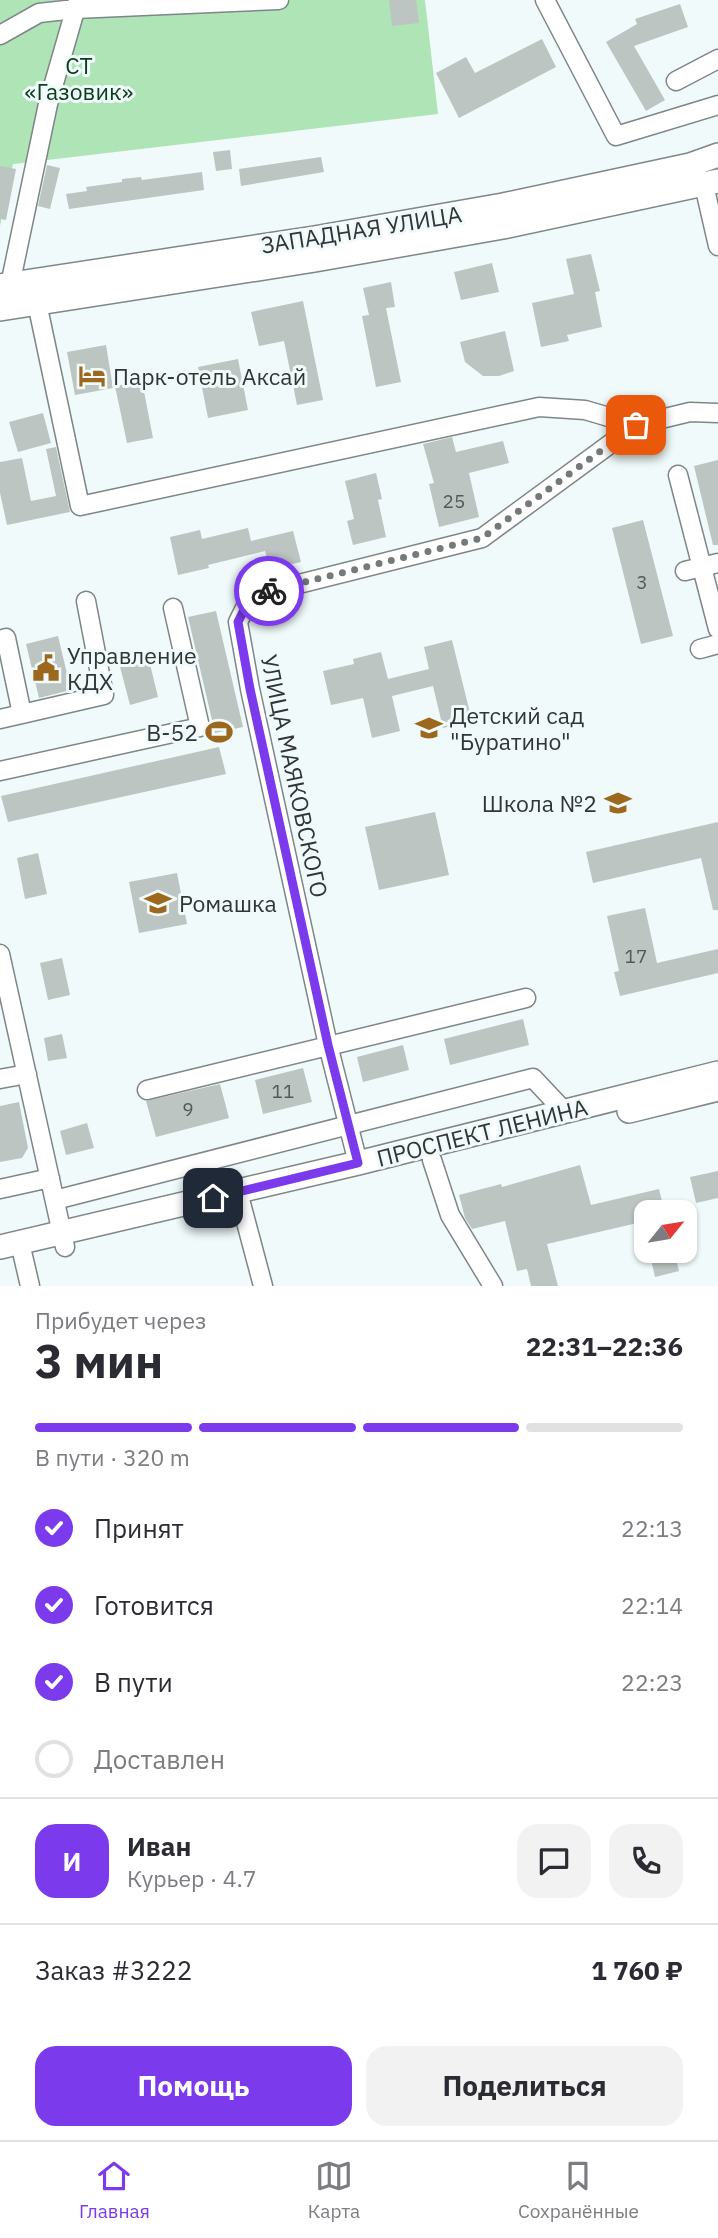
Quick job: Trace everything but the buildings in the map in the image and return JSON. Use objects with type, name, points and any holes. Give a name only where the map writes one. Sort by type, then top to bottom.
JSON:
[{"type":"main road","name":"ЗАПАДНАЯ УЛИЦА","points":[[5,285],[314,238],[503,205],[690,165],[718,155]]},
{"type":"main road","name":"ЗАПАДНАЯ УЛИЦА","points":[[0,309],[315,260],[503,226],[711,183]]},
{"type":"main road","name":"ПРОСПЕКТ ЛЕНИНА","points":[[239,1199],[358,1163],[718,1073]]},
{"type":"main road","name":"ПРОСПЕКТ ЛЕНИНА","points":[[0,1262],[14,1249],[432,1160],[718,1089]]},
{"type":"street","points":[[0,35],[39,13],[76,5],[279,0]]},
{"type":"street","points":[[545,0],[616,136],[718,105]]},
{"type":"street","points":[[5,285],[48,104],[76,5]]},
{"type":"street","points":[[676,81],[718,59]]},
{"type":"street","points":[[711,183],[718,246]]},
{"type":"street","points":[[37,303],[80,506],[539,407],[585,410],[636,425],[690,412],[718,412]]},
{"type":"street","name":"УЛИЦА МАЯКОВСКОГО","points":[[358,1163],[328,1045],[250,689],[238,622],[251,596],[482,538],[636,425]]},
{"type":"street","points":[[678,475],[718,629]]},
{"type":"street","points":[[0,719],[104,695],[86,601]]},
{"type":"street","points":[[0,771],[200,727],[173,608]]},
{"type":"street","points":[[0,639],[6,638],[22,714]]},
{"type":"street","points":[[700,649],[718,644]]},
{"type":"street","points":[[1,960],[64,1240]]},
{"type":"street","points":[[147,1090],[526,998]]},
{"type":"street","points":[[0,1079],[27,1074]]},
{"type":"street","points":[[55,1200],[533,1079],[565,1112]]},
{"type":"street","points":[[432,1160],[450,1215],[493,1286]]},
{"type":"street","points":[[0,1189],[50,1178]]},
{"type":"street","points":[[239,1199],[263,1286]]},
{"type":"street","points":[[14,1249],[30,1286]]},
{"type":"green space","name":"СТ «Газовик»","points":[[0,0],[425,0],[438,114],[13,164],[0,226]]},
{"type":"way so far","points":[[269,591],[482,538],[636,425]]},
{"type":"place","name":"Парк-отель Аксай","points":[[92,376]]},
{"type":"place","name":"Управление КДХ","points":[[46,668]]},
{"type":"place","name":"Детский сад \"Буратино\"","points":[[429,728]]},
{"type":"place","name":"В-52","points":[[219,732]]},
{"type":"place","name":"Школа №2","points":[[618,803]]},
{"type":"place","name":"Ромашка","points":[[158,903]]},
{"type":"route","points":[[213,1198],[358,1163],[328,1045],[250,689],[238,622],[251,596],[269,591]]}]
